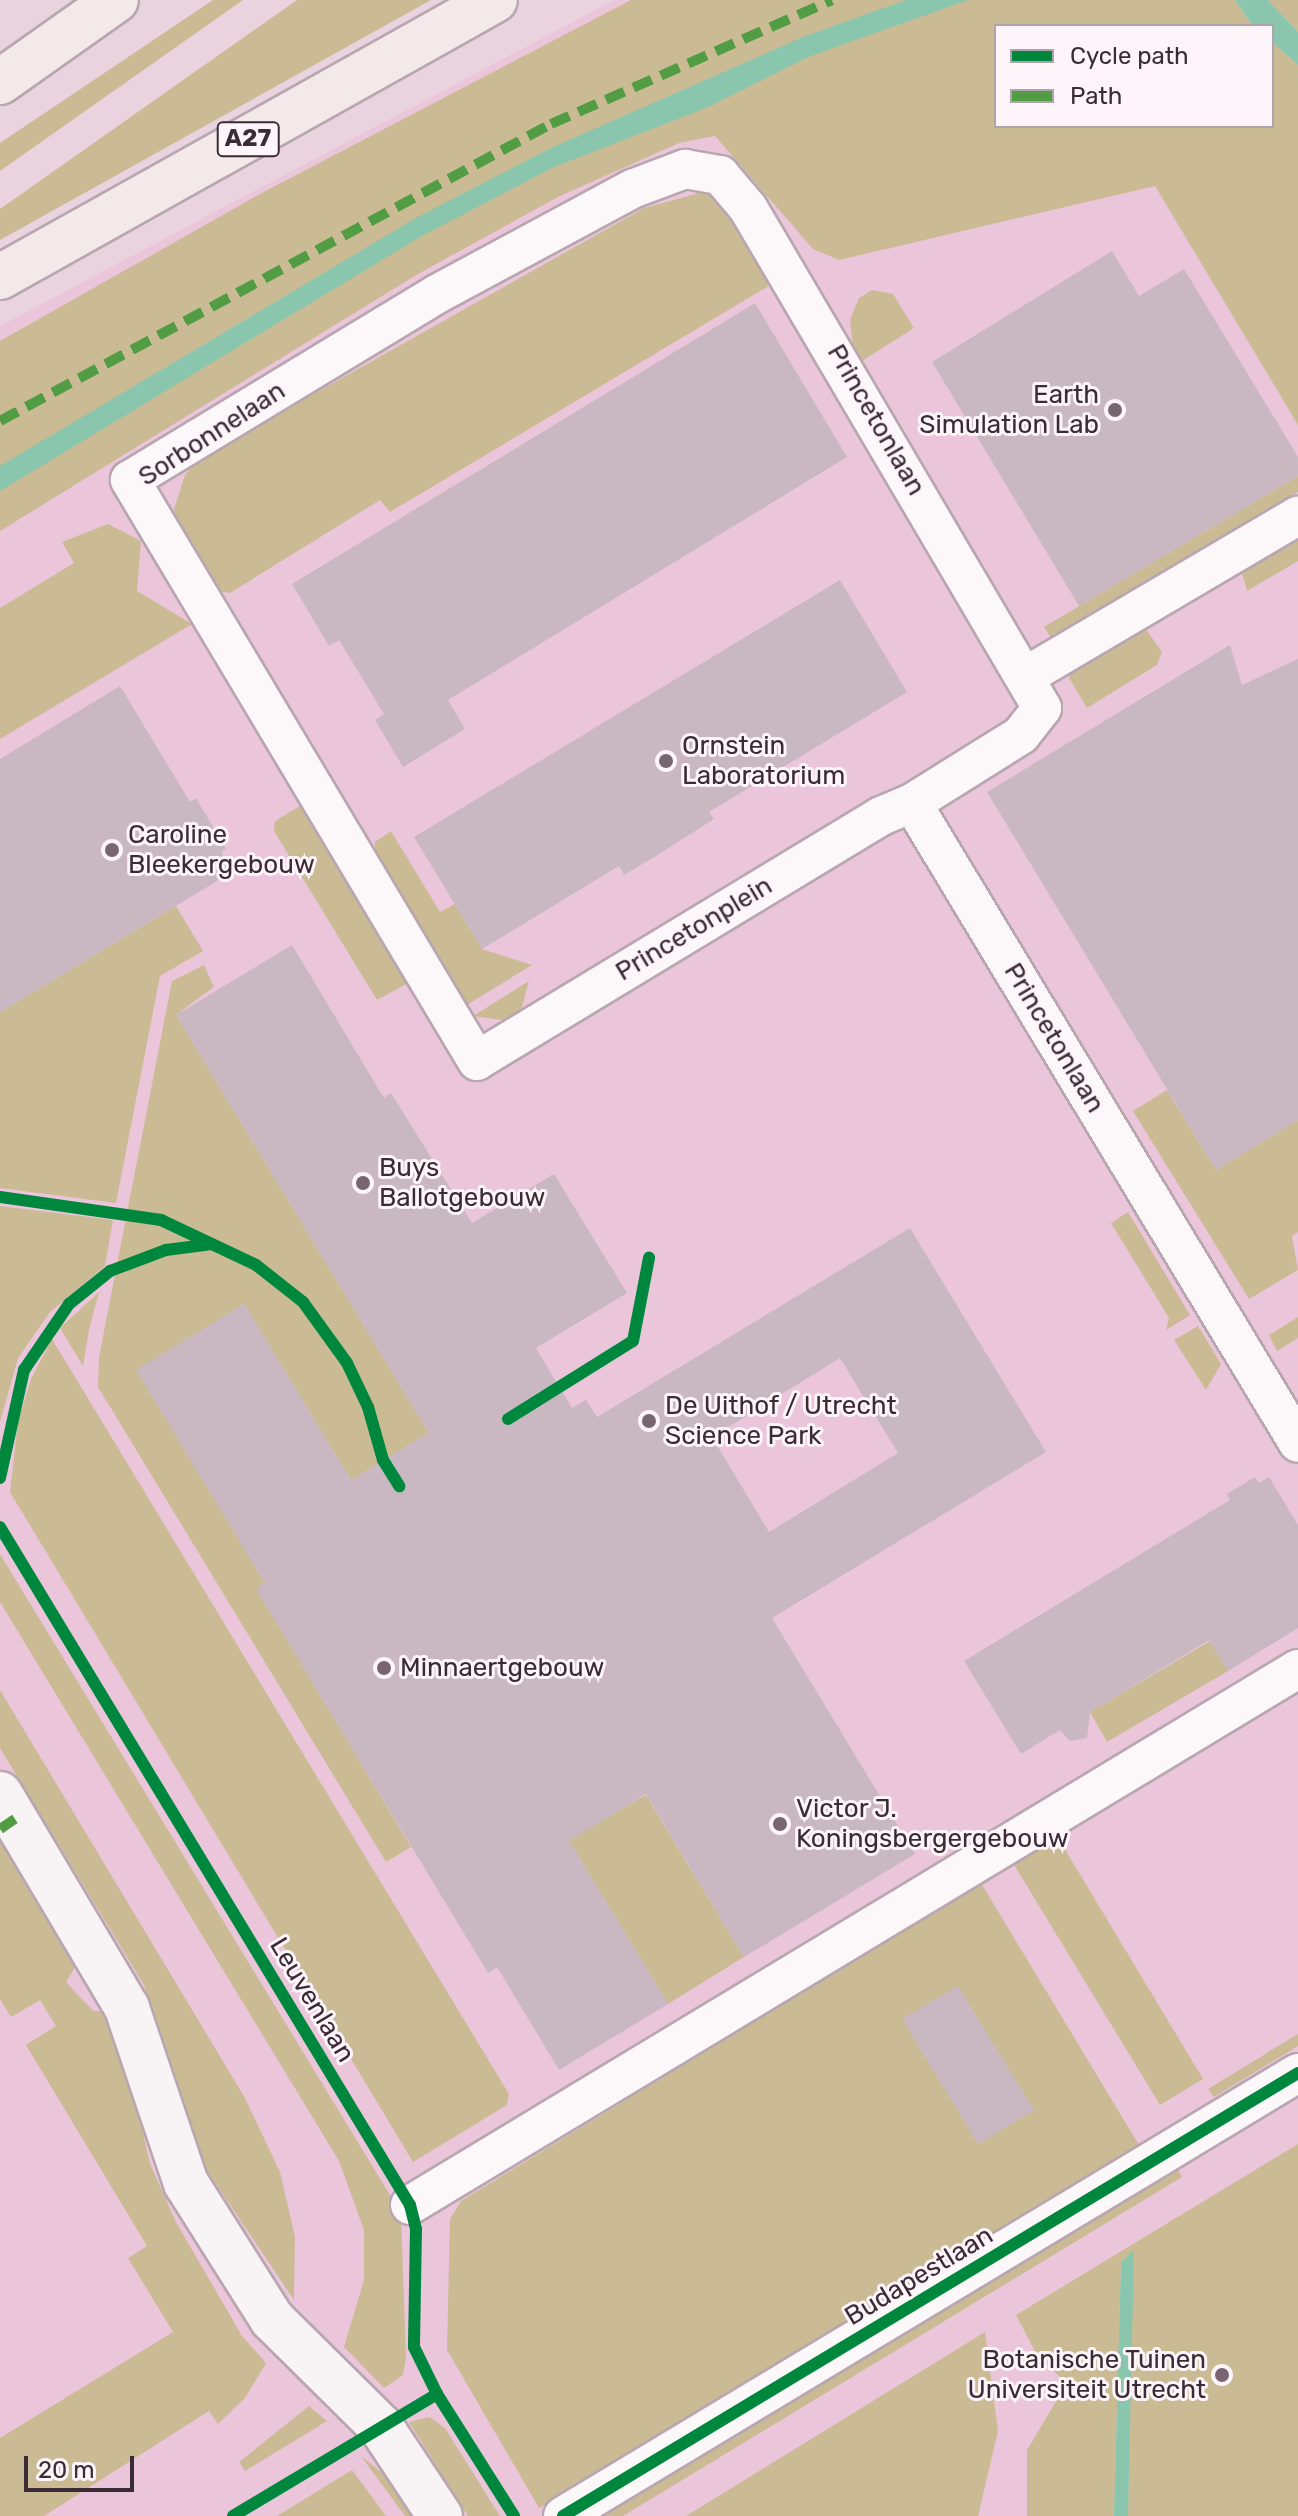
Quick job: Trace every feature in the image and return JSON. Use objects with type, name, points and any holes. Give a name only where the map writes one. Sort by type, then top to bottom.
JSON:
[{"type":"highway","points":[[0,82],[116,0]]},
{"type":"highway","name":"A27","points":[[0,277],[495,0]]},
{"type":"main road","points":[[0,1794],[127,2008],[186,2183],[272,2319],[381,2427],[440,2516]]},
{"type":"street","name":"Sorbonnelaan","points":[[477,1061],[130,480],[437,294],[632,189],[685,169],[720,175],[748,208]]},
{"type":"street","name":"Princetonlaan","points":[[748,208],[1026,676],[1042,708],[1021,735],[912,803],[1298,1443]]},
{"type":"street","points":[[1026,676],[1298,516]]},
{"type":"street","name":"Princetonplein","points":[[477,1061],[881,816],[912,803]]},
{"type":"street","points":[[410,2205],[1298,1669]]},
{"type":"street","name":"Budapestlaan","points":[[563,2516],[1298,2073]]},
{"type":"shaded area","points":[[213,0],[243,0],[0,171],[0,143]]},
{"type":"shaded area","points":[[297,0],[431,0],[0,240],[0,209]]},
{"type":"shaded area","name":"De Uithof / Utrecht Science Park","points":[[614,0],[1089,0],[994,24],[994,128],[1002,128],[1298,225],[1298,2516],[0,2516],[0,326]]},
{"type":"shaded area","points":[[631,0],[1235,0],[1252,24],[994,24],[994,128],[1274,128],[1274,44],[1298,65],[1298,425],[1155,186],[839,260],[813,249],[715,136],[679,143],[558,197],[418,274],[0,531],[0,341],[258,195]]},
{"type":"shaded area","points":[[906,0],[968,0],[808,57],[706,108],[554,167],[420,237],[0,491],[0,466],[416,218],[551,148],[803,37]]},
{"type":"shaded area","points":[[1235,0],[1268,0],[1298,32],[1298,65],[1274,44],[1274,24],[1252,24]]},
{"type":"shaded area","points":[[1268,0],[1298,0],[1298,32],[1297,31]]},
{"type":"shaded area","points":[[707,191],[724,204],[772,284],[390,512],[380,500],[230,593],[217,591],[177,527],[174,509],[185,475],[198,459],[644,208]]},
{"type":"shaded area","points":[[872,290],[893,294],[914,328],[862,361],[853,347],[850,320],[859,298]]},
{"type":"shaded area","points":[[1298,476],[1298,492],[1051,638],[1044,627]]},
{"type":"shaded area","points":[[108,524],[141,541],[137,591],[192,624],[0,739],[0,608],[74,563],[62,542]]},
{"type":"shaded area","points":[[1298,530],[1298,561],[1247,591],[1240,566]]},
{"type":"shaded area","points":[[1141,622],[1162,652],[1157,665],[1087,708],[1069,678],[1070,670]]},
{"type":"shaded area","points":[[303,804],[410,982],[377,1000],[274,831],[275,821]]},
{"type":"shaded area","points":[[391,831],[440,912],[455,904],[482,949],[532,965],[467,1005],[375,856],[375,842]]},
{"type":"shaded area","points":[[176,906],[203,951],[160,976],[116,1203],[0,1188],[0,1012]]},
{"type":"shaded area","points":[[204,965],[214,987],[176,1015],[429,1433],[351,1480],[244,1304],[137,1370],[265,1583],[257,1589],[411,1847],[386,1862],[98,1387],[99,1357],[172,981]]},
{"type":"shaded area","points":[[529,981],[520,1014],[508,1021],[473,1016]]},
{"type":"shaded area","points":[[1167,1090],[1216,1170],[1298,1120],[1298,1232],[1292,1236],[1298,1270],[1249,1299],[1133,1111]]},
{"type":"shaded area","points":[[0,1206],[113,1220],[105,1266],[50,1312],[18,1358],[0,1422]]},
{"type":"shaded area","points":[[1128,1212],[1190,1315],[1166,1330],[1169,1318],[1111,1223]]},
{"type":"shaded area","points":[[99,1292],[89,1330],[83,1366],[60,1328]]},
{"type":"shaded area","points":[[1298,1317],[1298,1338],[1277,1351],[1269,1335]]},
{"type":"shaded area","points":[[1198,1326],[1221,1364],[1206,1390],[1174,1340]]},
{"type":"shaded area","points":[[52,1339],[509,2094],[507,2105],[413,2162],[10,1492],[18,1422],[31,1379]]},
{"type":"shaded area","points":[[0,1554],[401,2213],[406,2358],[403,2375],[384,2388],[344,2347],[364,2280],[364,2230],[339,2161],[0,1602]]},
{"type":"shaded area","points":[[1210,1641],[1228,1671],[1107,1742],[1090,1712]]},
{"type":"shaded area","points":[[0,1690],[245,2098],[280,2172],[295,2237],[294,2300],[204,2166],[144,1985],[0,1748]]},
{"type":"shaded area","points":[[646,1795],[744,1957],[668,2004],[568,1839]]},
{"type":"shaded area","points":[[1057,1836],[1203,2079],[1160,2105],[1013,1863]]},
{"type":"shaded area","points":[[0,1839],[79,1961],[66,1982],[93,2011],[106,2011],[134,2092],[150,2164],[176,2222],[242,2336],[266,2363],[245,2398],[218,2424],[209,2411],[44,2516],[0,2516],[0,2438],[173,2332],[128,2258],[147,2246],[26,2045],[56,2026],[40,2000],[11,2017],[0,1999]]},
{"type":"shaded area","points":[[981,1883],[1142,2150],[539,2508],[447,2350],[450,2219],[461,2201]]},
{"type":"shaded area","points":[[1298,2034],[1298,2046],[1214,2097],[1208,2089]]},
{"type":"shaded area","name":"Botanische Tuinen Universiteit Utrecht","points":[[1298,2144],[1298,2516],[1128,2516],[1133,2251],[1121,2262],[1114,2516],[1027,2516],[1027,2450],[1067,2383],[1038,2357],[1016,2315]]},
{"type":"shaded area","points":[[1177,2168],[1182,2177],[623,2516],[604,2516]]},
{"type":"shaded area","points":[[1134,2250],[1128,2516],[1114,2516],[1121,2262]]},
{"type":"shaded area","points":[[985,2332],[998,2431],[978,2516],[686,2516]]},
{"type":"shaded area","points":[[309,2406],[327,2421],[245,2471],[239,2462]]},
{"type":"shaded area","points":[[430,2417],[445,2428],[500,2516],[468,2516],[409,2422]]},
{"type":"shaded area","points":[[361,2456],[386,2476],[412,2516],[405,2516]]},
{"type":"shaded area","points":[[352,2470],[386,2516],[277,2516]]},
{"type":"building","name":"Earth Simulation Lab","points":[[1112,251],[1139,296],[1184,269],[1298,457],[1298,476],[1079,606],[932,362]]},
{"type":"building","points":[[755,303],[847,457],[448,700],[465,729],[403,767],[375,720],[384,714],[339,640],[329,646],[292,584]]},
{"type":"building","name":"Ornstein Laboratorium","points":[[840,580],[907,692],[709,812],[714,819],[656,856],[624,875],[619,866],[482,949],[414,837]]},
{"type":"building","points":[[1230,645],[1242,685],[1298,659],[1298,1120],[1216,1170],[987,792]]},
{"type":"building","name":"Caroline Bleekergebouw","points":[[120,686],[190,802],[196,798],[226,849],[221,852],[232,872],[0,1012],[0,759]]},
{"type":"building","points":[[292,945],[384,1098],[391,1093],[472,1223],[554,1174],[627,1293],[536,1348],[572,1408],[586,1400],[597,1417],[910,1228],[1046,1452],[772,1618],[915,1854],[744,1957],[646,1794],[569,1841],[668,2004],[559,2070],[497,1967],[488,1973],[419,1859],[256,1589],[265,1583],[136,1370],[244,1304],[351,1480],[429,1433],[176,1015]],"holes":[[[840,1358],[898,1453],[769,1532],[712,1437]]]},
{"type":"building","points":[[1255,1477],[1259,1483],[1269,1477],[1298,1525],[1298,1628],[1228,1671],[1209,1640],[1090,1712],[1087,1738],[1070,1741],[1060,1730],[1021,1754],[964,1661],[1230,1500],[1227,1494]]},
{"type":"building","points":[[958,1986],[1034,2110],[978,2144],[902,2019]]},
{"type":"marked path","points":[[0,421],[551,124],[832,0]]},
{"type":"marked path","points":[[0,1829],[15,1819]]},
{"type":"cycle path","points":[[0,1197],[161,1220],[256,1265],[303,1302],[347,1363],[368,1407],[383,1460],[399,1486]]},
{"type":"cycle path","points":[[0,1478],[24,1370],[69,1304],[110,1271],[166,1250],[212,1244]]},
{"type":"cycle path","points":[[508,1419],[633,1341],[649,1258]]},
{"type":"cycle path","name":"Leuvenlaan","points":[[0,1527],[410,2205],[416,2229],[414,2347],[437,2394],[514,2516]]},
{"type":"cycle path","points":[[563,2516],[1298,2073]]},
{"type":"cycle path","points":[[233,2516],[437,2394]]},
{"type":"place","name":"Earth Simulation Lab","points":[[1115,410]]},
{"type":"place","name":"Ornstein Laboratorium","points":[[666,761]]},
{"type":"place","name":"Caroline Bleekergebouw","points":[[112,850]]},
{"type":"place","name":"Buys Ballotgebouw","points":[[363,1183]]},
{"type":"place","name":"De Uithof / Utrecht Science Park","points":[[649,1421]]},
{"type":"place","name":"Minnaertgebouw","points":[[384,1668]]},
{"type":"place","name":"Victor J. Koningsbergergebouw","points":[[780,1824]]},
{"type":"place","name":"Botanische Tuinen Universiteit Utrecht","points":[[1222,2375]]}]
